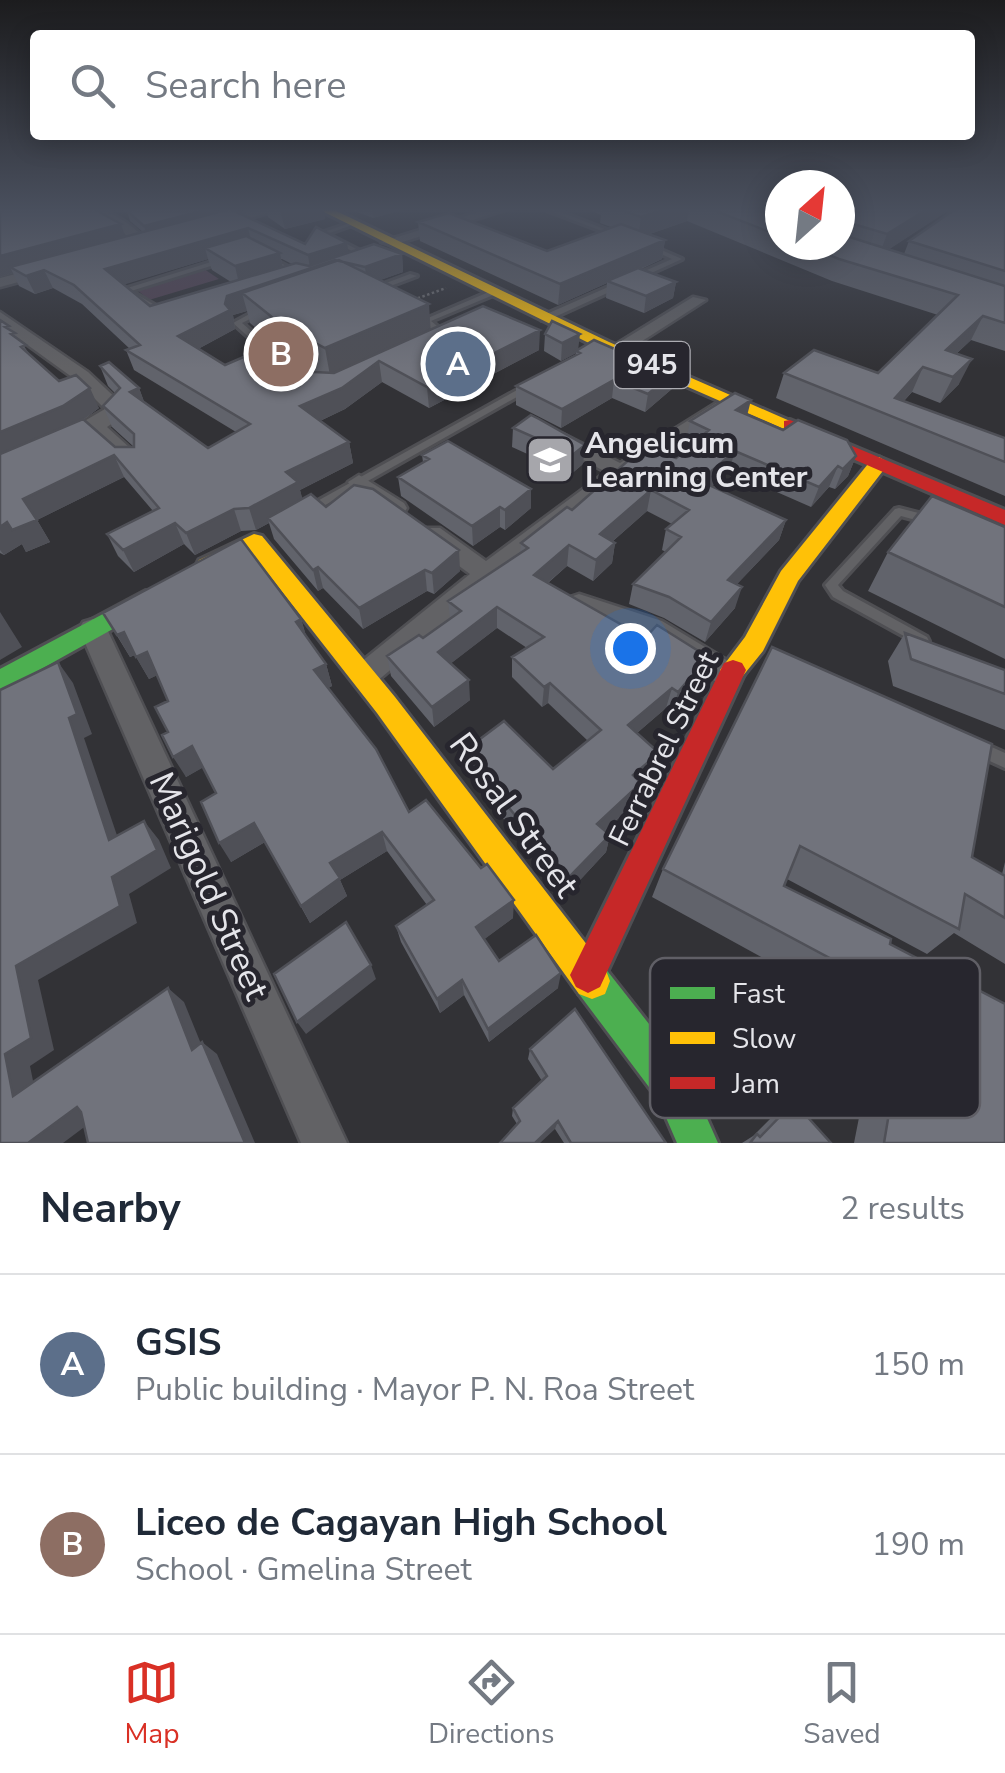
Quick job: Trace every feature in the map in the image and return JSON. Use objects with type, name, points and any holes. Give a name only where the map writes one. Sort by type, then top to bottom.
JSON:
[{"type":"street","name":"945","points":[[428,261],[592,342],[996,513]]},
{"type":"street","points":[[0,283],[68,264]]},
{"type":"street","points":[[592,342],[698,300]]},
{"type":"street","points":[[0,317],[103,394],[115,408],[113,416],[48,449]]},
{"type":"street","points":[[366,674],[485,572],[716,392]]},
{"type":"street","points":[[95,427],[134,462]]},
{"type":"street","points":[[549,434],[618,470]]},
{"type":"street","name":"Ferrabrel Street","points":[[588,975],[728,675],[762,648],[789,578],[865,455]]},
{"type":"street","points":[[359,482],[485,572]]},
{"type":"street","name":"Rosal Street","points":[[93,629],[261,536],[650,1058]]},
{"type":"street","points":[[578,604],[652,628],[728,675]]},
{"type":"street","points":[[0,681],[93,629]]},
{"type":"street","name":"Marigold Street","points":[[93,629],[324,1143]]},
{"type":"street","name":"Rosal Street","points":[[692,1118],[698,1143]]},
{"type":"lane","points":[[219,261],[126,290],[169,317],[300,276]]},
{"type":"lane","points":[[275,261],[311,280]]},
{"type":"lane","points":[[355,266],[367,261]]},
{"type":"lane","points":[[545,318],[673,261]]},
{"type":"lane","points":[[396,307],[367,292],[413,276]]},
{"type":"lane","points":[[425,322],[478,286]]},
{"type":"lane","points":[[272,307],[236,323],[292,368]]},
{"type":"lane","points":[[410,314],[443,334],[422,347]]},
{"type":"lane","points":[[264,363],[277,358]]},
{"type":"lane","points":[[299,515],[540,381]]},
{"type":"lane","points":[[940,650],[838,594],[831,585],[900,512],[912,512],[949,527]]},
{"type":"lane","points":[[951,736],[1005,761]]},
{"type":"path","points":[[396,307],[478,286]]},
{"type":"shaded area","points":[[204,269],[219,279],[149,300],[135,288]]},
{"type":"building","points":[[31,261],[132,261],[105,269],[150,306],[296,263],[309,266],[331,261],[227,296],[225,304],[230,310],[178,336],[225,365],[271,345],[314,372],[334,373],[483,306],[540,330],[427,387],[379,361],[342,388],[300,406],[349,442],[286,472],[298,482],[249,508],[234,509],[186,533],[175,523],[123,550],[107,534],[159,508],[114,455],[23,499],[37,520],[12,530],[7,522],[0,527],[0,454],[83,419],[115,447],[134,447],[134,434],[103,406],[120,388],[100,366],[109,362],[139,388],[130,392],[208,448],[250,424],[126,350],[140,345],[74,285],[44,270],[26,276],[10,267]]},
{"type":"building","points":[[341,261],[381,261],[365,267]]},
{"type":"building","points":[[342,261],[429,304],[325,348],[283,326],[242,293]]},
{"type":"building","points":[[508,261],[614,261],[560,284]]},
{"type":"building","points":[[847,261],[927,261],[1005,286],[1005,323],[983,316],[946,350],[972,359],[953,377],[923,367],[895,398],[1005,438],[1005,462],[784,373],[814,350],[878,373],[958,295]]},
{"type":"building","points":[[974,261],[1005,261],[1005,271]]},
{"type":"building","points":[[638,268],[676,282],[646,296],[607,281]]},
{"type":"building","points":[[0,320],[26,345],[21,347],[59,381],[76,375],[90,388],[63,406],[0,432]]},
{"type":"building","points":[[552,321],[580,334],[562,343],[545,334]]},
{"type":"building","points":[[594,340],[649,364],[654,361],[677,370],[648,394],[614,380],[562,409],[516,386],[580,353],[576,351]]},
{"type":"building","points":[[735,393],[751,400],[736,410],[783,430],[798,420],[847,440],[856,456],[843,469],[838,466],[819,487],[735,451],[700,481],[786,520],[728,580],[742,587],[711,622],[669,597],[633,584],[681,537],[666,529],[689,510],[651,490],[600,534],[615,543],[596,560],[569,545],[534,575],[645,638],[657,625],[708,657],[678,692],[672,688],[628,725],[659,753],[633,775],[641,783],[597,824],[610,835],[570,876],[541,848],[464,751],[504,721],[553,769],[601,730],[550,683],[544,687],[512,657],[544,637],[497,607],[438,652],[469,680],[432,707],[387,656],[419,635],[423,638],[461,611],[448,601],[528,548],[521,543],[567,507],[572,510],[631,458],[648,448],[676,458],[709,430],[690,421]]},
{"type":"building","points":[[531,415],[585,445],[565,461],[546,453],[554,446],[513,428]]},
{"type":"building","points":[[448,441],[531,489],[505,510],[500,507],[472,526],[398,477],[429,459],[422,455]]},
{"type":"building","points":[[354,485],[373,489],[459,550],[432,573],[425,570],[359,608],[318,567],[313,570],[268,518],[311,494],[326,507]]},
{"type":"building","points":[[932,496],[1005,527],[1005,607],[888,552]]},
{"type":"building","points":[[241,539],[301,619],[296,622],[326,664],[314,670],[376,749],[409,812],[426,800],[481,868],[487,864],[514,900],[476,927],[499,961],[536,935],[561,973],[488,1029],[462,980],[437,999],[396,926],[434,900],[382,832],[330,863],[340,878],[301,906],[254,823],[219,843],[201,802],[216,793],[192,746],[173,757],[162,735],[168,732],[155,707],[168,701],[147,652],[136,657],[124,632],[117,635],[103,613]]},
{"type":"building","points":[[905,633],[1005,670],[1005,694],[911,659]]},
{"type":"building","points":[[772,647],[992,744],[972,857],[1005,876],[1005,918],[965,894],[959,929],[800,846],[784,886],[891,939],[890,944],[917,958],[829,958],[663,869]]},
{"type":"building","points":[[58,662],[77,714],[69,718],[109,840],[144,821],[157,850],[112,877],[120,906],[16,966],[31,1038],[5,1054],[13,1096],[168,988],[192,1050],[202,1042],[245,1143],[88,1143],[77,1107],[28,1143],[0,1143],[0,690]]},
{"type":"building","points":[[346,922],[371,965],[297,1022],[274,974]]},
{"type":"building","points":[[980,991],[1005,1004],[1005,1143],[884,1143],[888,1118],[980,1118]]},
{"type":"building","points":[[575,1009],[666,1143],[571,1143],[558,1121],[535,1143],[500,1143],[520,1121],[513,1108],[547,1076],[530,1049]]},
{"type":"building","points":[[778,1118],[808,1118],[831,1143],[750,1143],[757,1134],[760,1137]]},
{"type":"traffic: fast","points":[[0,681],[146,600]]},
{"type":"traffic: fast","points":[[592,981],[650,1056]]},
{"type":"traffic: fast","points":[[687,1118],[698,1143]]},
{"type":"traffic: slow","points":[[431,261],[604,345],[790,425]]},
{"type":"traffic: slow","points":[[733,670],[754,644],[789,577],[879,463]]},
{"type":"traffic: slow","points":[[207,566],[254,541],[386,705],[592,981]]},
{"type":"traffic: jam","points":[[790,425],[1005,518]]},
{"type":"traffic: jam","points":[[588,975],[733,670]]},
{"type":"place","name":"Liceo de Cagayan High School","points":[[281,354]]},
{"type":"place","name":"GSIS","points":[[458,364]]},
{"type":"place","name":"Angelicum Learning Center","points":[[550,460]]}]
